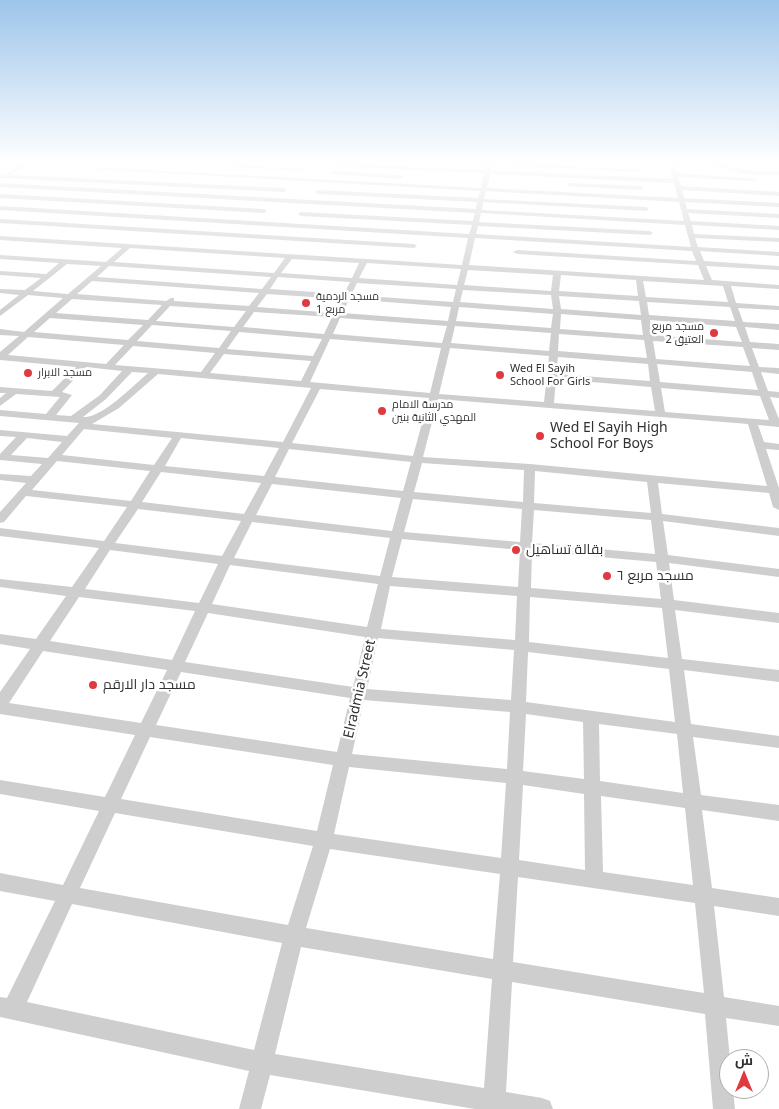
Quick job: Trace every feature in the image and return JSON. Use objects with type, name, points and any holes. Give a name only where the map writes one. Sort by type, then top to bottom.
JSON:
[{"type":"street","points":[[0,230],[26,214]]},
{"type":"street","points":[[102,214],[779,254]]},
{"type":"street","points":[[84,231],[107,214]]},
{"type":"street","points":[[154,236],[177,214]]},
{"type":"street","points":[[242,238],[262,214]]},
{"type":"street","points":[[292,225],[301,214],[650,233]]},
{"type":"street","points":[[370,230],[380,214]]},
{"type":"street","name":"Elradmia Street","points":[[250,1109],[294,936],[324,840],[396,535],[418,460],[449,325],[478,214]]},
{"type":"street","points":[[510,214],[778,228]]},
{"type":"street","points":[[567,241],[568,214]]},
{"type":"street","points":[[647,214],[653,246]]},
{"type":"street","points":[[686,214],[695,249],[709,282]]},
{"type":"street","points":[[744,214],[779,216]]},
{"type":"street","points":[[771,215],[778,228]]},
{"type":"street","points":[[0,221],[160,230],[242,238],[328,240],[409,255],[465,268],[779,287]]},
{"type":"street","points":[[317,258],[336,228]]},
{"type":"street","points":[[409,255],[420,233]]},
{"type":"street","points":[[692,236],[779,240]]},
{"type":"street","points":[[69,243],[77,237]]},
{"type":"street","points":[[0,238],[215,252],[232,250],[364,261],[409,255]]},
{"type":"street","points":[[514,270],[520,239]]},
{"type":"street","points":[[141,247],[147,241]]},
{"type":"street","points":[[41,248],[49,242]]},
{"type":"street","points":[[606,244],[608,276]]},
{"type":"street","points":[[0,357],[128,246]]},
{"type":"street","points":[[108,367],[215,252]]},
{"type":"street","points":[[517,252],[779,268]]},
{"type":"street","points":[[27,259],[34,253]]},
{"type":"street","points":[[203,376],[290,256]]},
{"type":"street","points":[[0,258],[779,308]]},
{"type":"street","points":[[364,261],[316,359],[310,385],[286,444],[145,729],[68,894],[7,1008],[263,1063],[542,1109]]},
{"type":"street","points":[[1,312],[65,262]]},
{"type":"street","points":[[0,273],[47,276]]},
{"type":"street","points":[[549,404],[556,332],[557,312],[555,294],[557,273]]},
{"type":"street","points":[[640,278],[660,414]]},
{"type":"street","points":[[90,279],[779,327]]},
{"type":"street","points":[[0,357],[155,372],[778,424],[764,394],[749,345],[739,324],[726,284]]},
{"type":"street","points":[[0,291],[449,325],[779,347]]},
{"type":"street","points":[[49,315],[445,347],[652,360],[779,371]]},
{"type":"street","points":[[0,332],[316,359]]},
{"type":"street","points":[[55,393],[84,365]]},
{"type":"street","points":[[0,519],[69,439],[103,396],[129,369]]},
{"type":"street","points":[[81,422],[116,406],[155,372]]},
{"type":"street","points":[[551,376],[779,395]]},
{"type":"street","points":[[0,390],[67,395],[48,418]]},
{"type":"street","points":[[0,403],[14,390]]},
{"type":"street","points":[[0,414],[418,460],[530,467],[776,490]]},
{"type":"street","points":[[0,427],[13,415]]},
{"type":"street","points":[[752,422],[776,490],[779,506]]},
{"type":"street","points":[[0,432],[69,439]]},
{"type":"street","points":[[0,704],[135,504],[179,434]]},
{"type":"street","points":[[2,457],[24,435]]},
{"type":"street","points":[[759,445],[779,447]]},
{"type":"street","points":[[2,457],[52,459],[158,468],[657,517],[779,532]]},
{"type":"street","points":[[494,1100],[519,707],[528,546],[530,467]]},
{"type":"street","points":[[0,477],[34,480]]},
{"type":"street","points":[[652,478],[660,558],[677,663],[693,802],[724,1109]]},
{"type":"street","points":[[23,492],[396,535],[660,558],[779,573]]},
{"type":"street","points":[[0,532],[228,559],[385,581],[668,604],[779,618]]},
{"type":"street","points":[[0,583],[205,608],[373,633],[522,646],[779,676]]},
{"type":"street","points":[[0,639],[177,664],[360,694],[519,707],[779,742]]},
{"type":"street","points":[[0,708],[344,760],[515,777],[779,813]]},
{"type":"street","points":[[591,717],[594,881]]},
{"type":"street","points":[[0,786],[324,840],[779,907]]},
{"type":"street","points":[[0,882],[294,936],[779,1016]]},
{"type":"place","name":"مسجد الردمية مربع 1","points":[[306,303]]},
{"type":"place","name":"مسجد مربع 2 العتيق","points":[[714,333]]},
{"type":"place","name":"مسجد الابرار","points":[[28,373]]},
{"type":"place","name":"Wed El Sayih School For Girls","points":[[500,375]]},
{"type":"place","name":"مدرسة الامام المهدي الثانية بنين","points":[[382,411]]},
{"type":"place","name":"Wed El Sayih High School For Boys","points":[[540,436]]},
{"type":"place","name":"بقالة تساهيل","points":[[516,550]]},
{"type":"place","name":"مسجد مربع ٦","points":[[607,576]]},
{"type":"place","name":"مسجد دار الارقم","points":[[93,685]]}]
